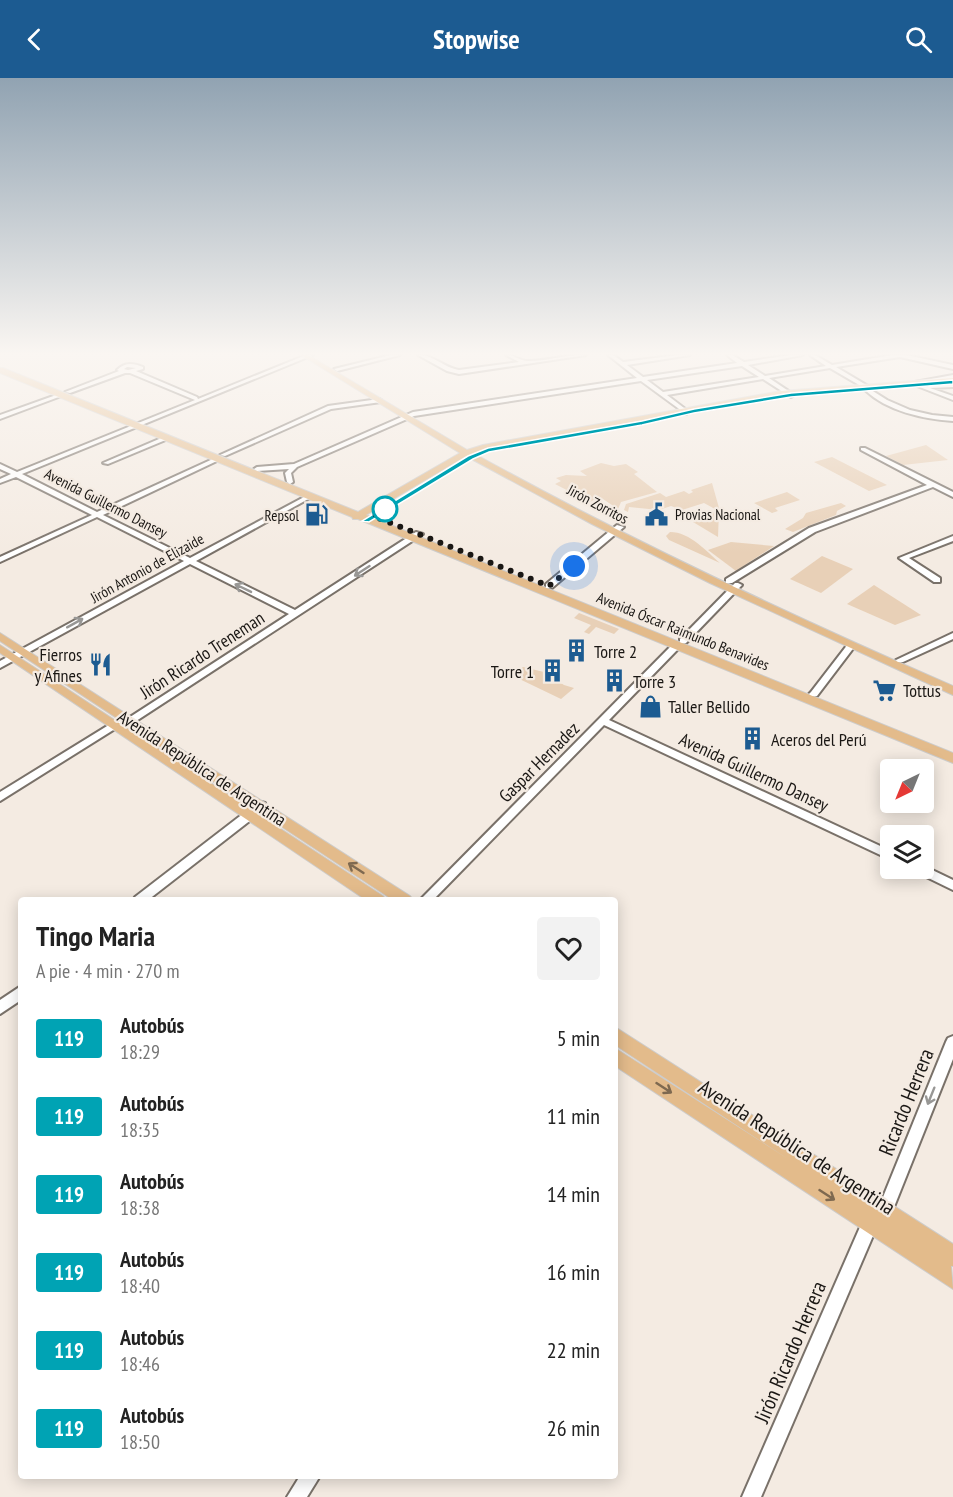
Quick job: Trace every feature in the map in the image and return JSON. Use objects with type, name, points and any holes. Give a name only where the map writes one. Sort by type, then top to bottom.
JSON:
[{"type":"main road","name":"Avenida Óscar Raimundo Benavides","points":[[133,421],[308,497],[365,516]]},
{"type":"main road","name":"Jirón Zorritos","points":[[419,421],[473,453],[617,530],[851,646],[953,692]]},
{"type":"main road","points":[[365,516],[473,453],[648,421]]},
{"type":"main road","name":"Avenida Óscar Raimundo Benavides","points":[[138,423],[166,438],[290,482],[365,516],[953,758]]},
{"type":"main road","name":"Avenida Óscar Raimundo Benavides","points":[[415,536],[549,586],[680,644],[814,693],[953,749]]},
{"type":"main road","name":"Jirón Zorritos","points":[[733,586],[953,683]]},
{"type":"main road","name":"Avenida República de Argentina","points":[[0,636],[18,654],[116,725],[400,897]]},
{"type":"main road","name":"Avenida República de Argentina","points":[[0,648],[18,654],[130,721],[374,897]]},
{"type":"main road","name":"Avenida República de Argentina","points":[[618,1045],[877,1218],[953,1279]]},
{"type":"main road","name":"Avenida República de Argentina","points":[[877,1218],[953,1256]]},
{"type":"street","points":[[138,423],[142,421]]},
{"type":"street","points":[[0,479],[142,421]]},
{"type":"street","points":[[0,560],[297,421]]},
{"type":"street","points":[[257,469],[281,469],[296,466],[395,421]]},
{"type":"street","points":[[106,463],[166,438]]},
{"type":"street","points":[[863,449],[953,495]]},
{"type":"street","name":"Avenida Guillermo Dansey","points":[[0,466],[296,614]]},
{"type":"street","points":[[290,482],[288,473],[296,466]]},
{"type":"street","name":"Gaspar Hernadez","points":[[429,897],[680,644],[733,586],[812,530],[933,484]]},
{"type":"street","name":"Jirón Antonio de Elizaide","points":[[0,665],[308,497]]},
{"type":"street","points":[[549,586],[617,530]]},
{"type":"street","name":"Jirón Ricardo Treneman","points":[[0,797],[116,725],[130,721],[415,536]]},
{"type":"street","points":[[937,580],[903,558],[953,538]]},
{"type":"street","points":[[900,660],[953,636]]},
{"type":"street","points":[[814,693],[851,646]]},
{"type":"street","name":"Avenida Guillermo Dansey","points":[[603,721],[880,851]]},
{"type":"street","points":[[143,897],[256,811]]},
{"type":"street","points":[[934,876],[953,885]]},
{"type":"street","points":[[0,1008],[18,994]]},
{"type":"street","name":"Ricardo Herrera","points":[[877,1218],[953,1042]]},
{"type":"street","name":"Jirón Ricardo Herrera","points":[[752,1497],[877,1218]]},
{"type":"street","points":[[296,1497],[309,1479]]},
{"type":"shaded area","points":[[926,445],[948,460],[903,465],[886,456]]},
{"type":"shaded area","points":[[832,457],[887,485],[869,491],[814,462]]},
{"type":"shaded area","points":[[601,463],[614,466],[626,464],[638,472],[634,474],[657,492],[621,502],[618,509],[600,497],[590,502],[555,484],[561,481],[556,478],[566,475],[587,476],[580,471]]},
{"type":"shaded area","points":[[712,483],[719,508],[715,509],[704,503],[682,510],[671,506],[659,510],[629,507],[628,512],[624,510],[626,504],[660,493],[666,497],[684,491],[689,494],[693,492],[691,490]]},
{"type":"shaded area","points":[[787,492],[800,500],[775,508],[778,511],[772,513],[754,503]]},
{"type":"shaded area","points":[[841,503],[846,506],[837,511],[836,515],[793,532],[785,529],[803,518],[806,513]]},
{"type":"shaded area","points":[[719,510],[718,537],[693,522]]},
{"type":"shaded area","points":[[670,532],[691,539],[720,563],[669,540],[666,536]]},
{"type":"shaded area","points":[[731,542],[774,546],[736,571],[708,550]]},
{"type":"shaded area","points":[[822,556],[853,569],[821,593],[790,579]]},
{"type":"shaded area","points":[[874,585],[921,615],[895,625],[847,604]]},
{"type":"shaded area","points":[[579,613],[619,629],[614,634],[596,627],[589,634],[584,632],[591,625],[574,618]]},
{"type":"shaded area","points":[[523,667],[544,672],[564,685],[574,688],[561,699],[509,674],[514,675]]},
{"type":"bus line","name":"119","points":[[366,521],[480,453],[650,421]]},
{"type":"place","name":"Provias Nacional","points":[[657,514]]},
{"type":"place","name":"Repsol","points":[[317,515]]},
{"type":"place","name":"Torre 2","points":[[576,651]]},
{"type":"place","name":"Fierros y Afines","points":[[100,664]]},
{"type":"place","name":"Torre 1","points":[[552,671]]},
{"type":"place","name":"Torre 3","points":[[615,681]]},
{"type":"place","name":"Tottus","points":[[885,690]]},
{"type":"place","name":"Taller Bellido","points":[[650,706]]},
{"type":"place","name":"Aceros del Perú","points":[[753,739]]},
{"type":"route","points":[[385,509],[373,516],[549,586],[574,566]]}]
